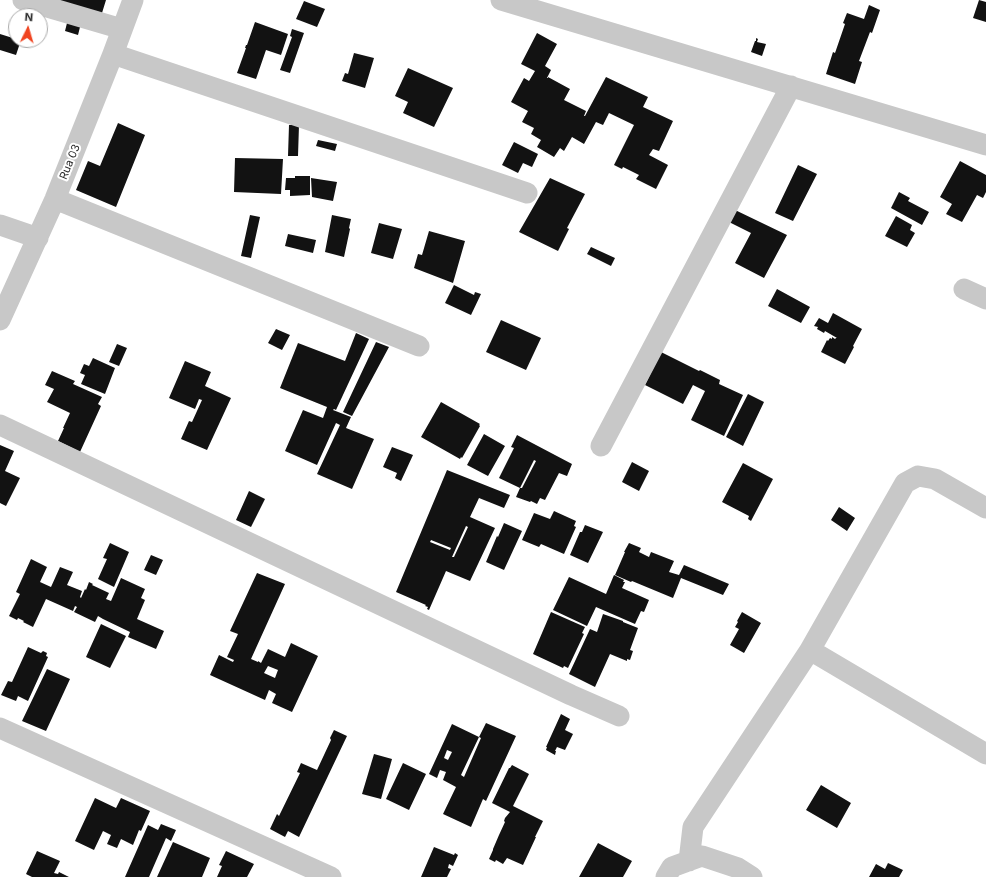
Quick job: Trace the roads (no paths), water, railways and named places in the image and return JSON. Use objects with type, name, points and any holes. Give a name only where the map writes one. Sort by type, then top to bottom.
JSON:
[{"type":"street","points":[[23,0],[122,29]]},
{"type":"street","name":"Rua 03","points":[[0,320],[55,199],[133,0]]},
{"type":"street","points":[[501,0],[986,145]]},
{"type":"street","points":[[113,54],[527,193]]},
{"type":"street","points":[[601,446],[790,86]]},
{"type":"street","points":[[55,199],[419,346]]},
{"type":"street","points":[[0,225],[38,238]]},
{"type":"street","points":[[964,289],[986,299]]},
{"type":"street","points":[[0,425],[619,716]]},
{"type":"street","points":[[689,861],[693,827],[810,650],[905,483],[918,476],[935,479],[986,508]]},
{"type":"street","points":[[810,650],[986,754]]},
{"type":"street","points":[[0,728],[331,877]]},
{"type":"street","points":[[666,877],[672,867],[702,856],[738,868],[752,877]]}]
